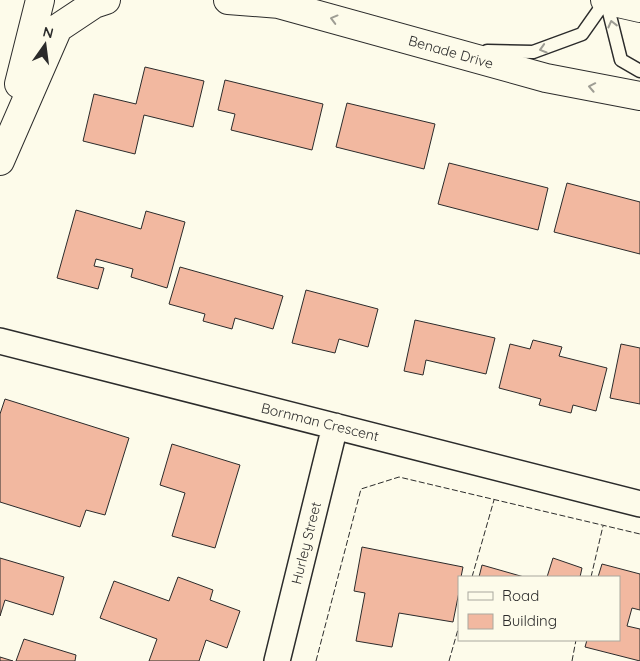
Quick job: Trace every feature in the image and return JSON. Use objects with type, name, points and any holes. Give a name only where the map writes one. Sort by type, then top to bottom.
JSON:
[{"type":"street","points":[[0,162],[40,0]]},
{"type":"street","points":[[0,162],[58,28],[94,4],[106,0]]},
{"type":"street","name":"Benade Drive","points":[[228,0],[272,2],[546,78],[640,96]]},
{"type":"street","points":[[606,0],[640,8]]},
{"type":"street","name":"Bornman Crescent","points":[[0,340],[640,504]]},
{"type":"street","name":"Hurley Street","points":[[276,661],[335,426]]},
{"type":"lane","points":[[371,29],[475,50],[533,52],[582,34],[606,0]]},
{"type":"lane","points":[[606,0],[621,60],[640,70]]},
{"type":"building","points":[[145,67],[204,81],[193,127],[144,115],[135,154],[83,141],[94,94],[136,104]]},
{"type":"building","points":[[225,80],[323,104],[312,150],[231,130],[235,114],[218,110]]},
{"type":"building","points":[[347,103],[435,124],[424,169],[336,147]]},
{"type":"building","points":[[449,163],[548,188],[538,230],[438,204]]},
{"type":"building","points":[[567,183],[640,202],[640,254],[554,232]]},
{"type":"building","points":[[76,210],[141,229],[146,211],[185,222],[167,288],[131,277],[133,269],[96,259],[94,266],[104,268],[98,289],[57,278]]},
{"type":"building","points":[[180,267],[283,296],[273,329],[235,318],[232,329],[203,321],[205,314],[169,304]]},
{"type":"building","points":[[306,290],[378,309],[368,347],[339,339],[335,353],[292,343]]},
{"type":"building","points":[[415,320],[495,338],[486,374],[426,360],[423,375],[404,371]]},
{"type":"building","points":[[533,340],[562,347],[559,356],[607,368],[596,411],[573,405],[571,413],[539,405],[541,399],[499,388],[510,344],[530,349]]},
{"type":"building","points":[[621,344],[640,348],[640,404],[610,398]]},
{"type":"building","points":[[5,399],[129,438],[105,515],[86,510],[80,527],[0,502],[0,414]]},
{"type":"building","points":[[172,444],[240,465],[215,548],[172,536],[185,493],[160,485]]},
{"type":"building","points":[[362,547],[463,567],[461,576],[458,576],[458,597],[453,622],[399,613],[392,647],[356,641],[365,593],[354,591]]},
{"type":"building","points":[[0,558],[64,577],[53,615],[5,600],[0,616]]},
{"type":"building","points":[[553,558],[582,568],[580,576],[547,576]]},
{"type":"building","points":[[602,564],[640,574],[640,610],[632,608],[627,626],[640,629],[640,661],[585,647],[587,641],[620,641],[620,576],[598,576]]},
{"type":"building","points":[[482,565],[520,576],[479,576]]},
{"type":"building","points":[[178,577],[213,590],[210,600],[240,611],[227,648],[206,640],[199,661],[149,661],[157,639],[100,618],[114,581],[169,601]]},
{"type":"building","points":[[24,639],[76,655],[75,661],[16,661]]},
{"type":"building","points":[[0,657],[13,661],[0,661]]},
{"type":"fence","points":[[316,661],[361,489],[399,477],[640,534]]},
{"type":"fence","points":[[472,576],[494,500]]},
{"type":"fence","points":[[591,576],[603,526]]},
{"type":"fence","points":[[449,661],[458,630]]},
{"type":"fence","points":[[572,661],[576,641]]}]
